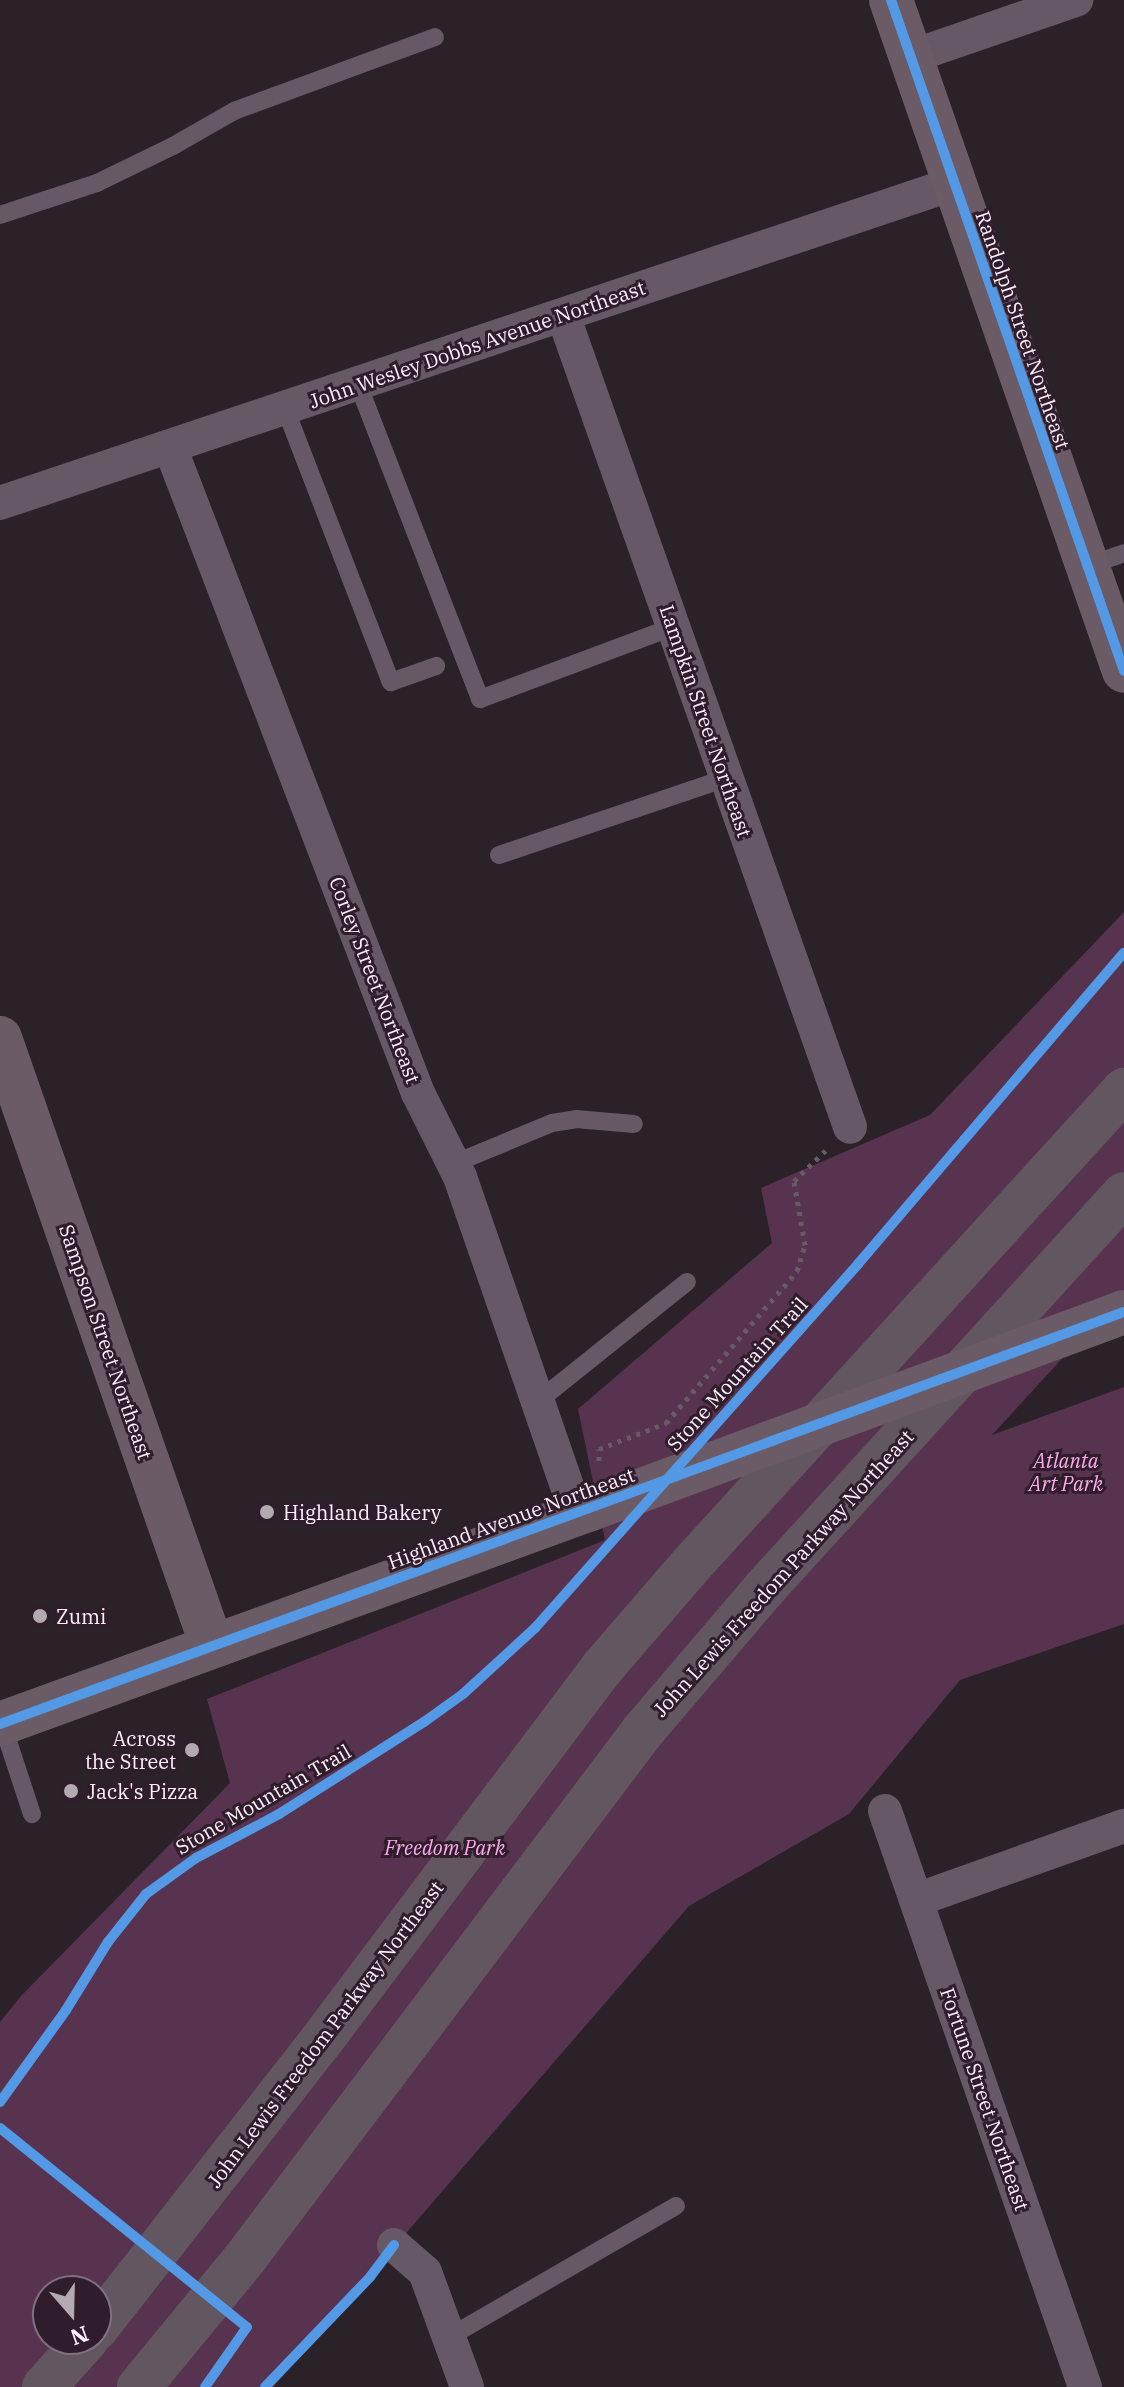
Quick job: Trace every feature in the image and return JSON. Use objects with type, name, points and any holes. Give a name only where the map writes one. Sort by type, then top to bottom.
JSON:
[{"type":"highway","name":"John Lewis Freedom Parkway Northeast","points":[[112,2308],[330,2029],[602,1668],[691,1565],[1124,1090]]},
{"type":"highway","name":"John Lewis Freedom Parkway Northeast","points":[[139,2387],[246,2257],[642,1732],[764,1589],[1124,1194]]},
{"type":"highway","points":[[44,2387],[73,2355]]},
{"type":"street","name":"Randolph Street Northeast","points":[[891,0],[953,184],[1106,559],[1120,649]]},
{"type":"street","points":[[910,57],[1076,0]]},
{"type":"street","name":"John Wesley Dobbs Avenue Northeast","points":[[0,503],[953,184]]},
{"type":"street","name":"Lampkin Street Northeast","points":[[563,315],[850,1127]]},
{"type":"street","name":"Corley Street Northeast","points":[[170,447],[418,1093],[453,1164],[537,1402],[588,1499]]},
{"type":"street","name":"Sampson Street Northeast","points":[[0,1038],[212,1646]]},
{"type":"street","name":"Highland Avenue Northeast","points":[[1,1723],[212,1646],[588,1499],[1124,1312]]},
{"type":"street","name":"Fortune Street Northeast","points":[[885,1811],[1085,2387]]},
{"type":"street","points":[[916,1900],[1124,1826]]},
{"type":"street","points":[[394,2245],[425,2272],[467,2387]]},
{"type":"lane","points":[[0,215],[97,183],[173,146],[234,111],[435,37]]},
{"type":"lane","points":[[358,384],[480,699],[673,627]]},
{"type":"lane","points":[[285,408],[391,682],[436,666]]},
{"type":"lane","points":[[499,855],[727,778]]},
{"type":"lane","points":[[453,1164],[552,1123],[576,1119],[634,1124]]},
{"type":"lane","points":[[537,1402],[687,1282]]},
{"type":"lane","points":[[1,1723],[32,1814]]},
{"type":"lane","points":[[449,2337],[676,2206]]},
{"type":"path","points":[[588,1499],[599,1449],[666,1423],[797,1271],[805,1245],[794,1181],[850,1127]]},
{"type":"green space","name":"Freedom Park","points":[[1124,912],[1124,1291],[992,1435],[1124,1387],[1124,1624],[960,1680],[849,1814],[689,1906],[273,2387],[0,2387],[0,2022],[21,1996],[230,1783],[207,1699],[605,1540],[578,1409],[772,1243],[761,1188],[930,1115]]},
{"type":"cycle path","points":[[891,0],[1124,671]]},
{"type":"cycle path","name":"Stone Mountain Trail","points":[[0,2102],[66,2010],[108,1942],[146,1894],[196,1858],[279,1814],[424,1722],[463,1694],[535,1628],[858,1264],[1124,953]]},
{"type":"cycle path","points":[[0,1724],[1124,1312]]},
{"type":"cycle path","points":[[0,2128],[247,2327],[205,2387]]},
{"type":"cycle path","points":[[265,2387],[370,2277],[394,2245]]},
{"type":"place","name":"Highland Bakery","points":[[267,1512]]},
{"type":"place","name":"Zumi","points":[[40,1616]]},
{"type":"place","name":"Across the Street","points":[[192,1750]]},
{"type":"place","name":"Jack's Pizza","points":[[71,1791]]},
{"type":"park label","name":"Atlanta Art Park","points":[[1066,1472]]}]
